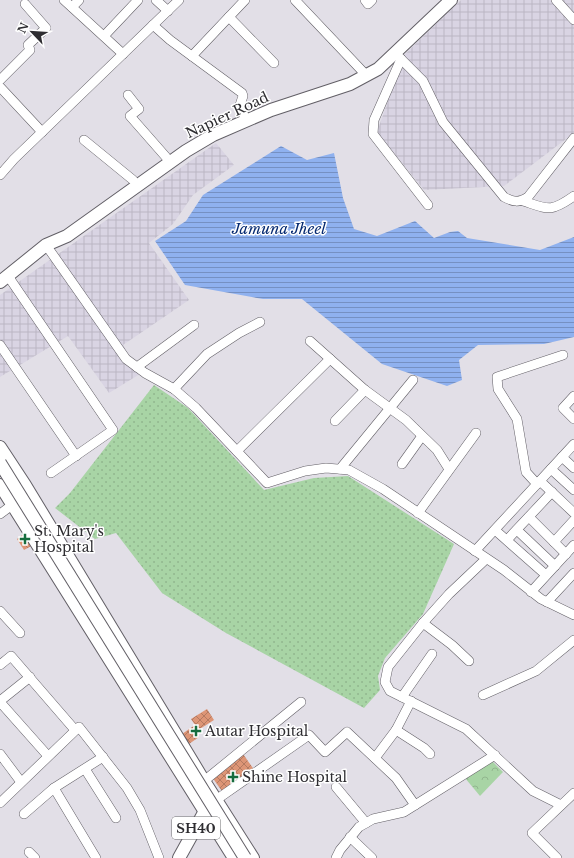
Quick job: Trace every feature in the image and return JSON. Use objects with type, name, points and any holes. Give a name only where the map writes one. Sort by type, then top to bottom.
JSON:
[{"type":"main road","points":[[364,72],[376,63],[442,0]]},
{"type":"main road","name":"Napier Road","points":[[4,279],[46,245],[67,236],[186,151],[245,117],[350,84],[364,72],[378,69],[398,56],[451,0]]},
{"type":"main road","points":[[46,245],[60,231],[166,158],[208,131],[245,117]]},
{"type":"main road","points":[[0,447],[25,485],[204,781],[253,858]]},
{"type":"main road","points":[[0,463],[245,858]]},
{"type":"main road","points":[[0,485],[234,858]]},
{"type":"main road","name":"SH40","points":[[179,858],[205,811],[216,800]]},
{"type":"street","points":[[64,0],[124,54]]},
{"type":"street","points":[[72,7],[80,0]]},
{"type":"street","points":[[104,36],[138,0]]},
{"type":"street","points":[[156,0],[168,11]]},
{"type":"street","points":[[0,175],[42,132],[179,0]]},
{"type":"street","points":[[192,56],[245,0]]},
{"type":"street","points":[[295,0],[364,72]]},
{"type":"street","points":[[365,0],[368,4],[372,0]]},
{"type":"street","points":[[556,0],[574,20]]},
{"type":"street","points":[[0,80],[30,50],[28,45],[46,28],[25,4]]},
{"type":"street","points":[[229,17],[274,63]]},
{"type":"street","points":[[153,25],[170,40],[242,93],[243,96],[240,105],[245,117]]},
{"type":"street","points":[[428,205],[373,134],[374,120],[398,56],[423,81],[443,122],[504,197],[511,201],[522,201],[550,209],[562,204],[574,196]]},
{"type":"street","points":[[0,87],[42,132]]},
{"type":"street","points":[[128,95],[139,109],[130,116],[166,158]]},
{"type":"street","points":[[522,201],[528,197],[574,138]]},
{"type":"street","points":[[84,140],[133,180]]},
{"type":"street","points":[[46,245],[126,359],[145,373],[174,389],[196,408],[267,483],[305,470],[326,468],[349,470],[383,489],[504,570],[540,599],[574,615]]},
{"type":"street","points":[[4,279],[113,430],[51,473]]},
{"type":"street","points":[[174,389],[207,354],[260,322]]},
{"type":"street","points":[[137,367],[194,325]]},
{"type":"street","points":[[310,342],[365,390],[406,420],[437,450],[449,469]]},
{"type":"street","points":[[0,345],[76,456]]},
{"type":"street","points":[[563,355],[496,377],[498,389],[517,419],[526,472],[538,483],[552,492],[574,513]]},
{"type":"street","points":[[237,451],[330,359]]},
{"type":"street","points":[[340,469],[413,380]]},
{"type":"street","points":[[335,421],[365,390]]},
{"type":"street","points":[[574,396],[564,408],[574,419]]},
{"type":"street","points":[[418,512],[476,433]]},
{"type":"street","points":[[402,464],[422,436]]},
{"type":"street","points":[[475,551],[574,445]]},
{"type":"street","points":[[562,457],[574,468]]},
{"type":"street","points":[[551,469],[574,490]]},
{"type":"street","points":[[507,540],[552,492]]},
{"type":"street","points":[[0,514],[12,505]]},
{"type":"street","points":[[528,517],[566,554]]},
{"type":"street","points":[[554,542],[574,520]]},
{"type":"street","points":[[495,530],[546,575]]},
{"type":"street","points":[[517,530],[555,566]]},
{"type":"street","points":[[531,592],[574,545]]},
{"type":"street","points":[[486,559],[449,594],[423,623],[388,667],[385,682],[390,691],[466,729],[534,791],[561,805]]},
{"type":"street","points":[[547,602],[574,573]]},
{"type":"street","points":[[2,618],[20,633]]},
{"type":"street","points":[[423,623],[452,645],[468,661]]},
{"type":"street","points":[[483,695],[536,671],[574,640]]},
{"type":"street","points":[[375,758],[396,730],[406,699],[432,654]]},
{"type":"street","points":[[0,665],[11,656],[75,730]]},
{"type":"street","points":[[30,677],[0,702],[48,756]]},
{"type":"street","points":[[204,781],[301,702]]},
{"type":"street","points":[[0,803],[79,727],[127,788],[140,810],[159,858]]},
{"type":"street","points":[[396,730],[424,748],[430,754]]},
{"type":"street","points":[[216,800],[309,735],[325,752],[347,732],[396,778],[416,805]]},
{"type":"street","points":[[0,754],[21,782]]},
{"type":"street","points":[[336,858],[340,850],[359,827],[373,819],[404,812],[495,755]]},
{"type":"street","points":[[24,814],[54,788],[103,757]]},
{"type":"street","points":[[85,769],[116,818]]},
{"type":"street","points":[[336,787],[366,823]]},
{"type":"street","points":[[54,788],[92,854],[96,858]]},
{"type":"street","points":[[557,858],[532,833],[574,793]]},
{"type":"street","points":[[350,837],[372,858]]},
{"type":"shaded area","points":[[461,0],[574,0],[574,133],[504,186],[424,190],[377,132],[404,55]]},
{"type":"shaded area","points":[[216,143],[234,165],[193,195],[173,224],[149,243],[189,300],[123,345],[140,374],[109,393],[68,336],[0,377],[0,295]]},
{"type":"green space","points":[[154,385],[188,408],[264,490],[314,478],[348,476],[454,544],[423,614],[385,658],[378,676],[380,690],[364,708],[226,633],[162,593],[116,533],[95,539],[55,508],[70,493]]},
{"type":"green space","points":[[492,761],[503,772],[480,796],[465,778]]},
{"type":"water","name":"Jamuna Jheel","points":[[281,146],[307,160],[334,153],[343,198],[354,229],[377,236],[415,221],[434,238],[450,232],[458,231],[467,238],[540,250],[574,237],[574,337],[544,344],[478,345],[459,360],[462,380],[447,386],[382,364],[302,299],[263,299],[185,285],[155,241],[186,221],[203,195]]},
{"type":"building","points":[[25,533],[33,545],[24,550],[17,539]]},
{"type":"building","points":[[207,709],[214,720],[195,732],[199,737],[189,744],[182,734],[195,725],[191,719]]},
{"type":"building","points":[[243,754],[255,771],[224,794],[212,777]]},
{"type":"place","name":"St. Mary's Hospital","points":[[25,539]]},
{"type":"place","name":"Autar Hospital","points":[[196,731]]},
{"type":"place","name":"Shine Hospital","points":[[233,777]]}]
